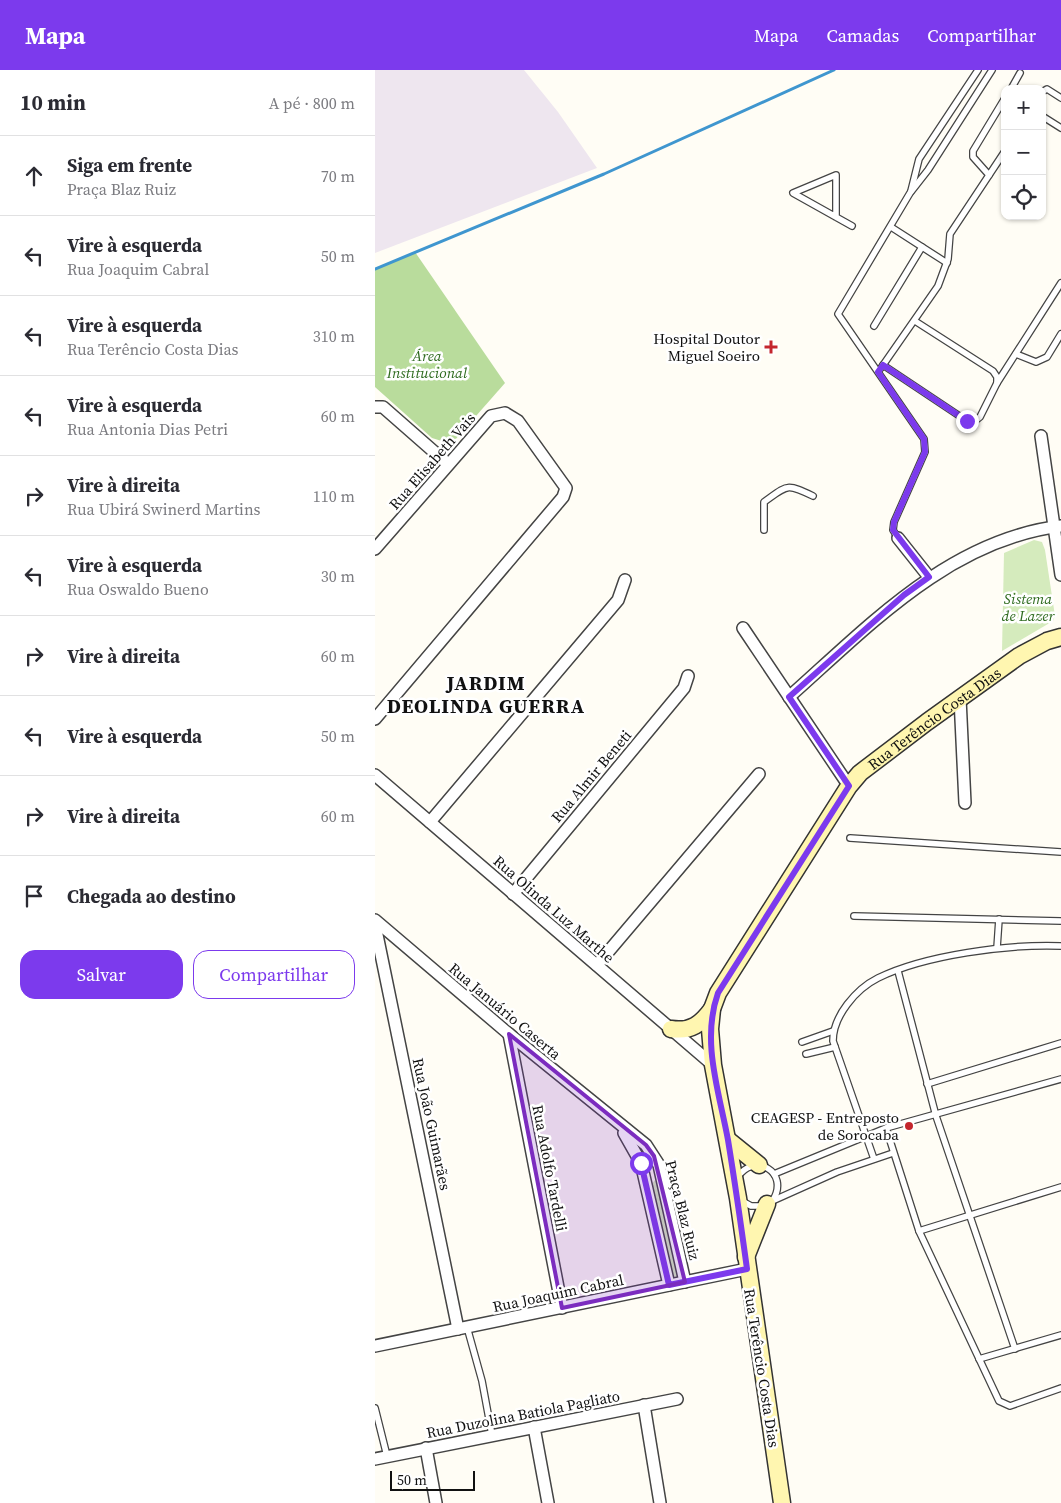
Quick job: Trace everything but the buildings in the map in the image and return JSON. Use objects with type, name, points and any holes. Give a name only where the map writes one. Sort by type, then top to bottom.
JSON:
[{"type":"street","points":[[375,406],[383,407],[449,464]]},
{"type":"street","name":"Rua Elisabeth Vais","points":[[375,549],[491,416],[505,413],[518,421],[566,488],[563,497],[375,719]]},
{"type":"street","points":[[1041,436],[1057,526],[1061,575]]},
{"type":"street","points":[[789,697],[904,595],[929,577],[954,562],[999,542],[1057,526]]},
{"type":"street","points":[[898,538],[929,577]]},
{"type":"street","points":[[430,822],[618,600],[625,580]]},
{"type":"street","points":[[743,628],[849,786]]},
{"type":"street","name":"Rua Terêncio Costa Dias","points":[[783,1503],[746,1264],[738,1198],[713,1065],[710,1029],[712,1009],[718,993],[849,786],[860,773],[1019,656],[1047,641],[1061,637]]},
{"type":"street","name":"Rua Almir Beneti","points":[[513,894],[684,688],[688,676]]},
{"type":"street","points":[[960,698],[965,803]]},
{"type":"street","points":[[597,965],[759,774]]},
{"type":"street","name":"Rua Olinda Luz Marthe","points":[[375,775],[713,1065]]},
{"type":"street","name":"Rua Januário Caserta","points":[[375,920],[617,1123]]},
{"type":"street","name":"Rua João Guimarães","points":[[375,925],[463,1328]]},
{"type":"street","points":[[671,1029],[687,1030],[695,1027],[712,1009]]},
{"type":"street","name":"Rua Adolfo Tardelli","points":[[509,1034],[562,1308]]},
{"type":"street","name":"Praça Blaz Ruiz","points":[[617,1123],[646,1145],[659,1165],[685,1282]]},
{"type":"street","name":"Praça Blaz Ruiz","points":[[617,1123],[633,1146],[641,1163],[669,1285]]},
{"type":"street","points":[[728,1140],[759,1165]]},
{"type":"street","points":[[746,1264],[770,1202]]},
{"type":"street","name":"Rua Joaquim Cabral","points":[[375,1346],[685,1282],[746,1264]]},
{"type":"street","name":"Rua Duzolina Batiola Pagliato","points":[[375,1459],[677,1399]]},
{"type":"street","points":[[644,1406],[660,1503]]},
{"type":"street","points":[[534,1427],[548,1503]]},
{"type":"street","points":[[426,1448],[436,1503]]},
{"type":"lane","points":[[910,193],[919,159],[979,70]]},
{"type":"lane","points":[[898,538],[893,530],[894,522],[925,452],[924,439],[837,314],[910,193],[928,170],[992,70]]},
{"type":"lane","points":[[1013,85],[1020,73]]},
{"type":"lane","points":[[1046,90],[1061,98]]},
{"type":"lane","points":[[989,175],[973,157],[973,151],[1001,105]]},
{"type":"lane","points":[[1046,119],[1061,128]]},
{"type":"lane","points":[[878,372],[938,286],[947,263],[950,234],[1001,157]]},
{"type":"lane","points":[[836,217],[836,175],[793,193],[851,226]]},
{"type":"lane","points":[[891,227],[947,263]]},
{"type":"lane","points":[[874,326],[922,247]]},
{"type":"lane","points":[[883,365],[967,421],[975,421],[980,417],[997,383],[1061,283]]},
{"type":"lane","points":[[915,321],[993,371],[997,383]]},
{"type":"lane","points":[[1016,354],[1036,362],[1041,360],[1047,357],[1061,334]]},
{"type":"lane","points":[[764,530],[763,506],[771,497],[790,486],[813,496]]},
{"type":"lane","points":[[850,838],[1061,852]]},
{"type":"lane","points":[[854,916],[1061,921]]},
{"type":"lane","points":[[997,948],[999,919]]},
{"type":"lane","points":[[875,1159],[865,1136],[835,1047],[833,1031],[839,1018],[859,991],[878,978],[934,961],[997,948],[1061,946]]},
{"type":"lane","points":[[897,971],[936,1116],[1015,1348]]},
{"type":"lane","points":[[802,1042],[833,1031]]},
{"type":"lane","points":[[927,1084],[1061,1043]]},
{"type":"lane","points":[[806,1054],[835,1047]]},
{"type":"lane","points":[[774,1174],[886,1128],[936,1116],[1061,1079]]},
{"type":"lane","points":[[886,1128],[919,1231],[999,1401],[1004,1405],[1010,1406],[1061,1388]]},
{"type":"lane","points":[[738,1198],[751,1206],[770,1202],[837,1172],[893,1153]]},
{"type":"lane","points":[[735,1182],[744,1169],[759,1165],[770,1169],[774,1174],[778,1187],[770,1202]]},
{"type":"lane","points":[[919,1231],[1061,1188]]},
{"type":"lane","name":"Rua João Guimarães","points":[[463,1328],[481,1381],[492,1435]]},
{"type":"lane","points":[[979,1359],[1061,1335]]},
{"type":"lane","points":[[375,1408],[387,1456]]},
{"type":"highlighted area","points":[[509,1034],[646,1145],[654,1156],[685,1282],[562,1308]]},
{"type":"shaded area","points":[[375,70],[524,70],[558,112],[597,168],[375,253]]},
{"type":"green space","name":"Área Institucional","points":[[415,252],[505,383],[454,441],[448,443],[432,438],[375,387],[375,269]]},
{"type":"green space","name":"Sistema de Lazer","points":[[1034,540],[1042,542],[1045,550],[1055,616],[1053,621],[1002,651],[1004,553]]},
{"type":"green space","points":[[655,1180],[658,1181],[679,1276],[673,1277],[652,1184]]},
{"type":"waterway","points":[[375,269],[604,174],[834,70]]},
{"type":"place","name":"Hospital Doutor Miguel Soeiro","points":[[771,347]]},
{"type":"place","name":"CEAGESP - Entreposto de Sorocaba","points":[[909,1126]]},
{"type":"district","name":"JARDIM DEOLINDA GUERRA","points":[[486,694]]},
{"type":"route","points":[[641,1163],[669,1285],[747,1269],[738,1198],[713,1065],[710,1029],[712,1009],[718,993],[778,895],[849,786],[789,697],[904,595],[929,577],[893,530],[894,522],[925,452],[924,439],[878,372],[883,365],[967,421]]}]
